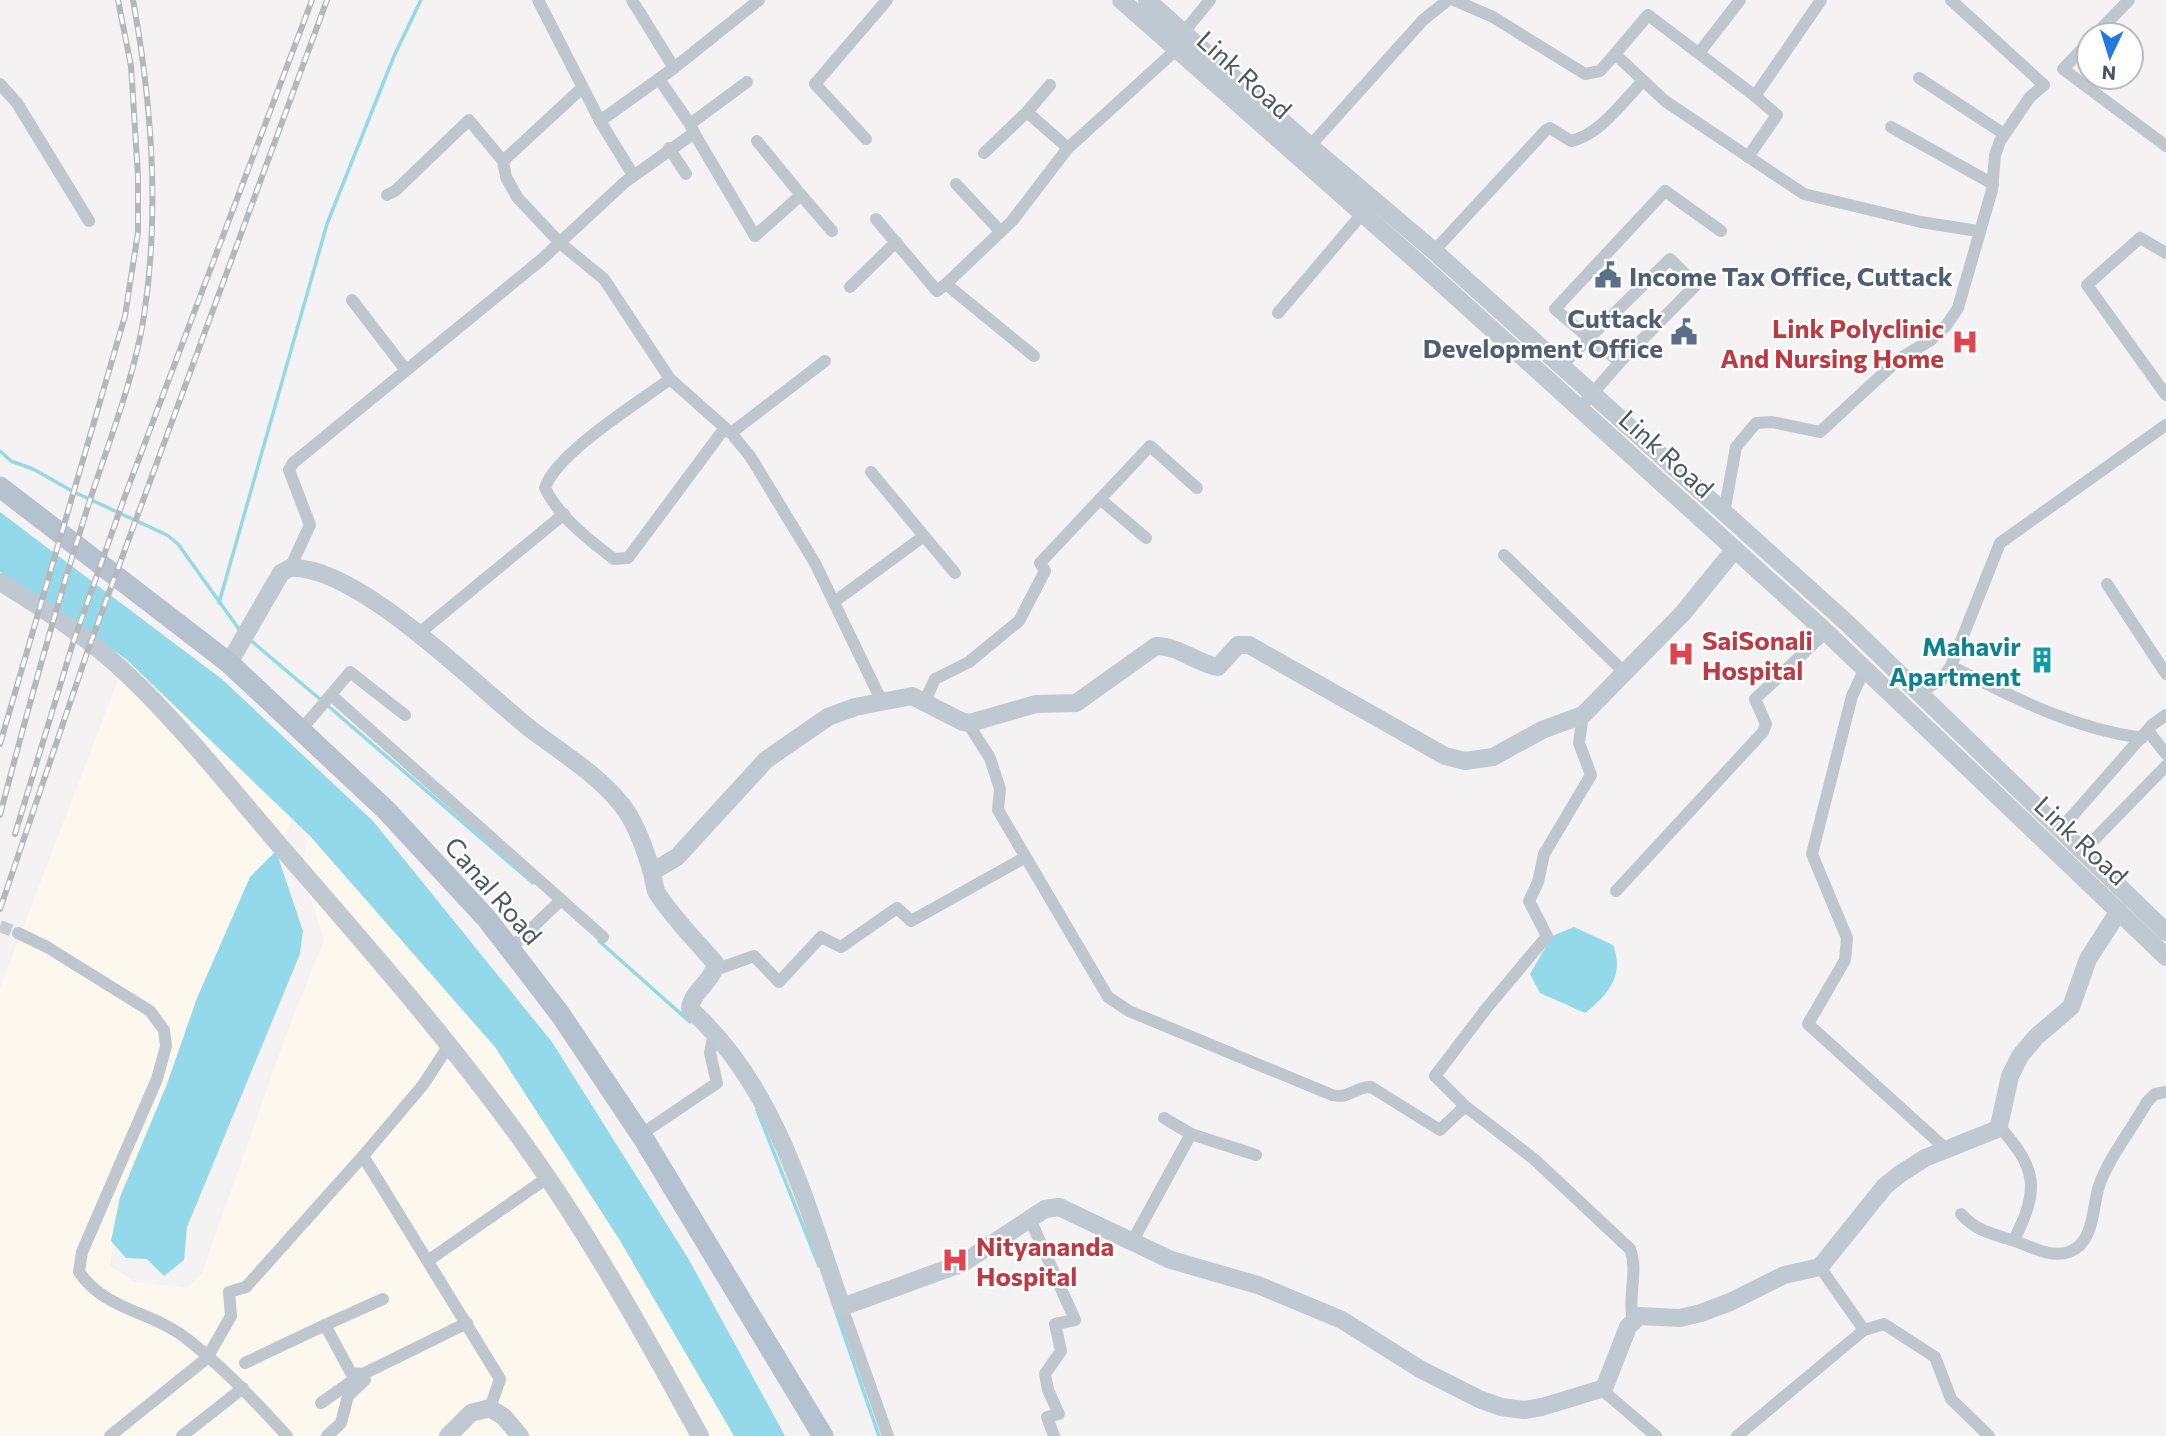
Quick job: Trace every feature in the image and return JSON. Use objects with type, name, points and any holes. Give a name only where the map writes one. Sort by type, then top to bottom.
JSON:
[{"type":"main road","name":"Link Road","points":[[1121,0],[1180,40],[1434,251],[1560,367],[1585,402],[1735,549],[1865,668],[1906,691],[2083,851],[2166,932]]},
{"type":"main road","name":"Link Road","points":[[1147,0],[1180,40],[1362,214],[1585,402],[1724,513],[1847,623],[1906,691],[2166,957]]},
{"type":"main road","name":"Canal Road","points":[[0,487],[234,654],[301,730],[386,810],[487,919],[560,1014],[640,1135],[823,1436]]},
{"type":"main road","points":[[652,872],[677,857],[766,760],[828,717],[912,696],[967,722],[1036,704],[1076,703],[1156,646],[1173,648],[1218,667],[1238,645],[1243,644],[1455,760],[1479,761],[1493,757],[1542,730],[1583,715],[1683,613],[1735,549]]},
{"type":"main road","points":[[234,654],[281,573],[290,568],[314,570],[346,585],[418,634],[533,730],[602,782],[625,809],[652,872],[656,892],[715,963],[715,970],[690,1003],[690,1009],[746,1070],[773,1118],[842,1307],[963,1262],[1030,1219],[1051,1207],[1059,1207],[1171,1260],[1258,1284],[1342,1320],[1420,1368],[1479,1399],[1501,1407],[1524,1410],[1542,1407],[1601,1389],[1633,1322],[1648,1314],[1680,1318],[1701,1313],[1784,1275],[1820,1267],[1885,1186],[1925,1158],[1999,1126],[2010,1076],[2021,1056],[2036,1037],[2071,1007],[2088,959],[2119,911]]},
{"type":"main road","points":[[0,582],[81,635],[130,677],[188,738],[449,1045],[547,1178],[635,1317],[700,1436]]},
{"type":"main road","points":[[448,1436],[471,1413],[490,1408],[504,1416],[520,1436]]},
{"type":"street","points":[[538,0],[582,88],[633,175]]},
{"type":"street","points":[[632,0],[674,68]]},
{"type":"street","points":[[600,121],[674,68],[759,0]]},
{"type":"street","points":[[866,139],[815,84],[887,0]]},
{"type":"street","points":[[876,219],[937,291],[1000,232],[1069,148],[1180,40],[1210,0]]},
{"type":"street","points":[[1310,146],[1423,20],[1448,0]]},
{"type":"street","points":[[1454,0],[1493,17],[1586,74],[1601,71],[1648,15],[1777,115],[1748,157]]},
{"type":"street","points":[[1699,53],[1740,0]]},
{"type":"street","points":[[1755,96],[1821,0]]},
{"type":"street","points":[[1951,0],[2044,85]]},
{"type":"street","points":[[2109,21],[2129,0]]},
{"type":"street","points":[[1615,54],[1676,109],[1804,194],[1921,222],[1978,231]]},
{"type":"street","points":[[1724,513],[1736,447],[1756,424],[1772,422],[1820,432],[1899,359],[1931,340],[1946,326],[1958,308],[1993,184],[1995,155],[2004,134],[2030,97],[2075,57]]},
{"type":"street","points":[[2063,69],[2166,146]]},
{"type":"street","points":[[1919,78],[2004,134]]},
{"type":"street","points":[[659,79],[755,236],[801,195]]},
{"type":"street","points":[[1434,251],[1546,130],[1550,128],[1572,141],[1581,139],[1593,131],[1643,81]]},
{"type":"street","points":[[290,568],[310,525],[289,470],[293,463],[560,243],[633,175],[747,82]]},
{"type":"street","points":[[0,84],[17,103],[89,221]]},
{"type":"street","points":[[984,153],[1050,86]]},
{"type":"street","points":[[503,161],[582,88]]},
{"type":"street","points":[[1027,112],[1069,148]]},
{"type":"street","points":[[387,195],[395,191],[469,120],[503,161],[506,177],[517,197],[560,243],[604,279],[670,379],[750,456],[816,563],[881,702]]},
{"type":"street","points":[[1891,127],[1993,184]]},
{"type":"street","points":[[757,141],[832,231]]},
{"type":"street","points":[[669,148],[685,174]]},
{"type":"street","points":[[956,184],[1000,232]]},
{"type":"street","points":[[1620,362],[1555,309],[1665,191],[1721,232]]},
{"type":"street","points":[[1278,313],[1362,214]]},
{"type":"street","points":[[2166,253],[2140,238],[2087,285],[2166,395]]},
{"type":"street","points":[[850,287],[896,242]]},
{"type":"street","points":[[1560,367],[1670,260],[1696,285],[1620,362],[1585,402]]},
{"type":"street","points":[[946,284],[1034,356]]},
{"type":"street","points":[[352,300],[405,369]]},
{"type":"street","points":[[670,379],[567,456],[549,476],[545,488],[553,503],[614,559],[628,558],[727,431],[825,361]]},
{"type":"street","points":[[1906,691],[1942,679],[1951,666],[2000,543],[2166,425]]},
{"type":"street","points":[[925,701],[935,679],[969,662],[1020,621],[1045,571],[1040,563],[1150,446],[1197,488]]},
{"type":"street","points":[[872,472],[955,573]]},
{"type":"street","points":[[1100,499],[1146,538]]},
{"type":"street","points":[[418,634],[564,514]]},
{"type":"street","points":[[834,602],[924,536]]},
{"type":"street","points":[[1504,555],[1624,672]]},
{"type":"street","points":[[2107,584],[2166,674]]},
{"type":"street","points":[[1616,891],[1763,732],[1766,724],[1755,699],[1826,632]]},
{"type":"street","points":[[1951,666],[2039,709],[2090,729],[2145,734],[2166,754]]},
{"type":"street","points":[[1865,668],[1852,696],[1812,854],[1847,938],[1845,960],[1808,1024],[1946,1149]]},
{"type":"street","points":[[301,730],[350,672],[405,715]]},
{"type":"street","points":[[330,696],[603,937]]},
{"type":"street","points":[[1583,715],[1579,743],[1591,775],[1544,854],[1538,882],[1529,901],[1547,936],[1435,1076],[1465,1105],[1534,1159],[1630,1249],[1635,1265],[1629,1297],[1633,1322]]},
{"type":"street","points":[[2059,831],[2145,734],[2166,715]]},
{"type":"street","points":[[967,722],[990,758],[1000,789],[998,810],[1108,997],[1118,1005],[1332,1095],[1349,1096],[1365,1087],[1371,1087],[1387,1094],[1437,1129],[1442,1130],[1465,1105]]},
{"type":"street","points":[[2083,851],[2166,766]]},
{"type":"street","points":[[715,970],[754,956],[779,982],[821,937],[841,947],[897,908],[911,921],[1024,858]]},
{"type":"street","points":[[510,949],[561,900]]},
{"type":"street","points":[[18,933],[47,947],[149,1011],[164,1030],[166,1046],[157,1079],[82,1252],[79,1272],[108,1302],[165,1325],[187,1339],[207,1358],[224,1367],[287,1436]]},
{"type":"street","points":[[640,1135],[715,1087],[717,1077],[711,1059],[714,1033]]},
{"type":"street","points":[[110,1436],[207,1358],[231,1316],[229,1292],[246,1287],[363,1156],[423,1085],[449,1045]]},
{"type":"street","points":[[1961,1214],[1982,1231],[2051,1253],[2069,1252],[2081,1244],[2089,1230],[2105,1172],[2147,1102],[2155,1094],[2166,1093]]},
{"type":"street","points":[[1164,1118],[1191,1134],[1256,1156]]},
{"type":"street","points":[[1999,1126],[2023,1153],[2030,1169],[2029,1202],[2014,1240]]},
{"type":"street","points":[[1132,1242],[1191,1134]]},
{"type":"street","points":[[363,1156],[500,1379],[490,1408]]},
{"type":"street","points":[[429,1260],[547,1178]]},
{"type":"street","points":[[1030,1219],[1075,1320],[1055,1324],[1061,1351],[1045,1374],[1048,1390],[1059,1414],[1047,1418],[1054,1436]]},
{"type":"street","points":[[1820,1267],[1864,1330]]},
{"type":"street","points":[[245,1363],[383,1298]]},
{"type":"street","points":[[842,1307],[888,1436]]},
{"type":"street","points":[[321,1403],[363,1374],[467,1323]]},
{"type":"street","points":[[1737,1436],[1864,1330],[1884,1324],[1935,1357],[1951,1399],[1989,1436]]},
{"type":"street","points":[[325,1325],[351,1373],[363,1374]]},
{"type":"street","points":[[327,1436],[341,1423],[348,1395],[365,1380],[363,1374]]},
{"type":"street","points":[[182,1436],[243,1388]]},
{"type":"street","points":[[1601,1389],[1656,1436]]},
{"type":"shaded area","points":[[126,659],[293,820],[276,851],[250,877],[197,998],[167,1084],[120,1197],[110,1266],[135,1282],[187,1288],[202,1273],[286,1035],[324,940],[300,865],[310,836],[495,1047],[619,1239],[734,1436],[0,1436],[0,988]]},
{"type":"water","points":[[0,512],[223,680],[373,821],[552,1042],[688,1258],[785,1436],[734,1436],[619,1239],[495,1047],[310,836],[126,659],[0,572]]},
{"type":"water","points":[[276,851],[303,931],[300,954],[187,1227],[184,1260],[164,1276],[147,1259],[126,1258],[111,1241],[120,1197],[167,1084],[197,998],[250,877]]},
{"type":"water","points":[[1574,927],[1613,945],[1616,956],[1617,966],[1612,984],[1601,999],[1585,1013],[1540,993],[1530,974],[1552,936]]},
{"type":"waterway","points":[[219,603],[327,224],[394,56],[421,0]]},
{"type":"waterway","points":[[0,451],[11,461],[33,469],[74,492],[167,535],[178,544],[241,632]]},
{"type":"waterway","points":[[249,639],[321,700]]},
{"type":"waterway","points":[[327,705],[533,883]]},
{"type":"waterway","points":[[599,941],[690,1022]]},
{"type":"waterway","points":[[757,1110],[819,1266]]},
{"type":"waterway","points":[[836,1312],[879,1436]]},
{"type":"tunnel","points":[[0,926],[18,933]]},
{"type":"railway","points":[[0,744],[125,316],[138,232],[138,176],[131,66],[118,0]]},
{"type":"railway","points":[[0,815],[61,593],[125,393],[144,316],[152,237],[152,158],[145,78],[133,0]]},
{"type":"railway","points":[[15,834],[73,643],[126,493],[312,0]]},
{"type":"railway","points":[[0,909],[88,650],[327,0]]},
{"type":"place","name":"Income Tax Office, Cuttack","points":[[1608,275]]},
{"type":"place","name":"Cuttack Development Office","points":[[1684,332]]},
{"type":"place","name":"Link Polyclinic And Nursing Home","points":[[1965,342]]},
{"type":"place","name":"SaiSonali Hospital","points":[[1681,654]]},
{"type":"place","name":"Mahavir Apartment","points":[[2042,660]]},
{"type":"place","name":"Nityananda Hospital","points":[[955,1260]]}]
